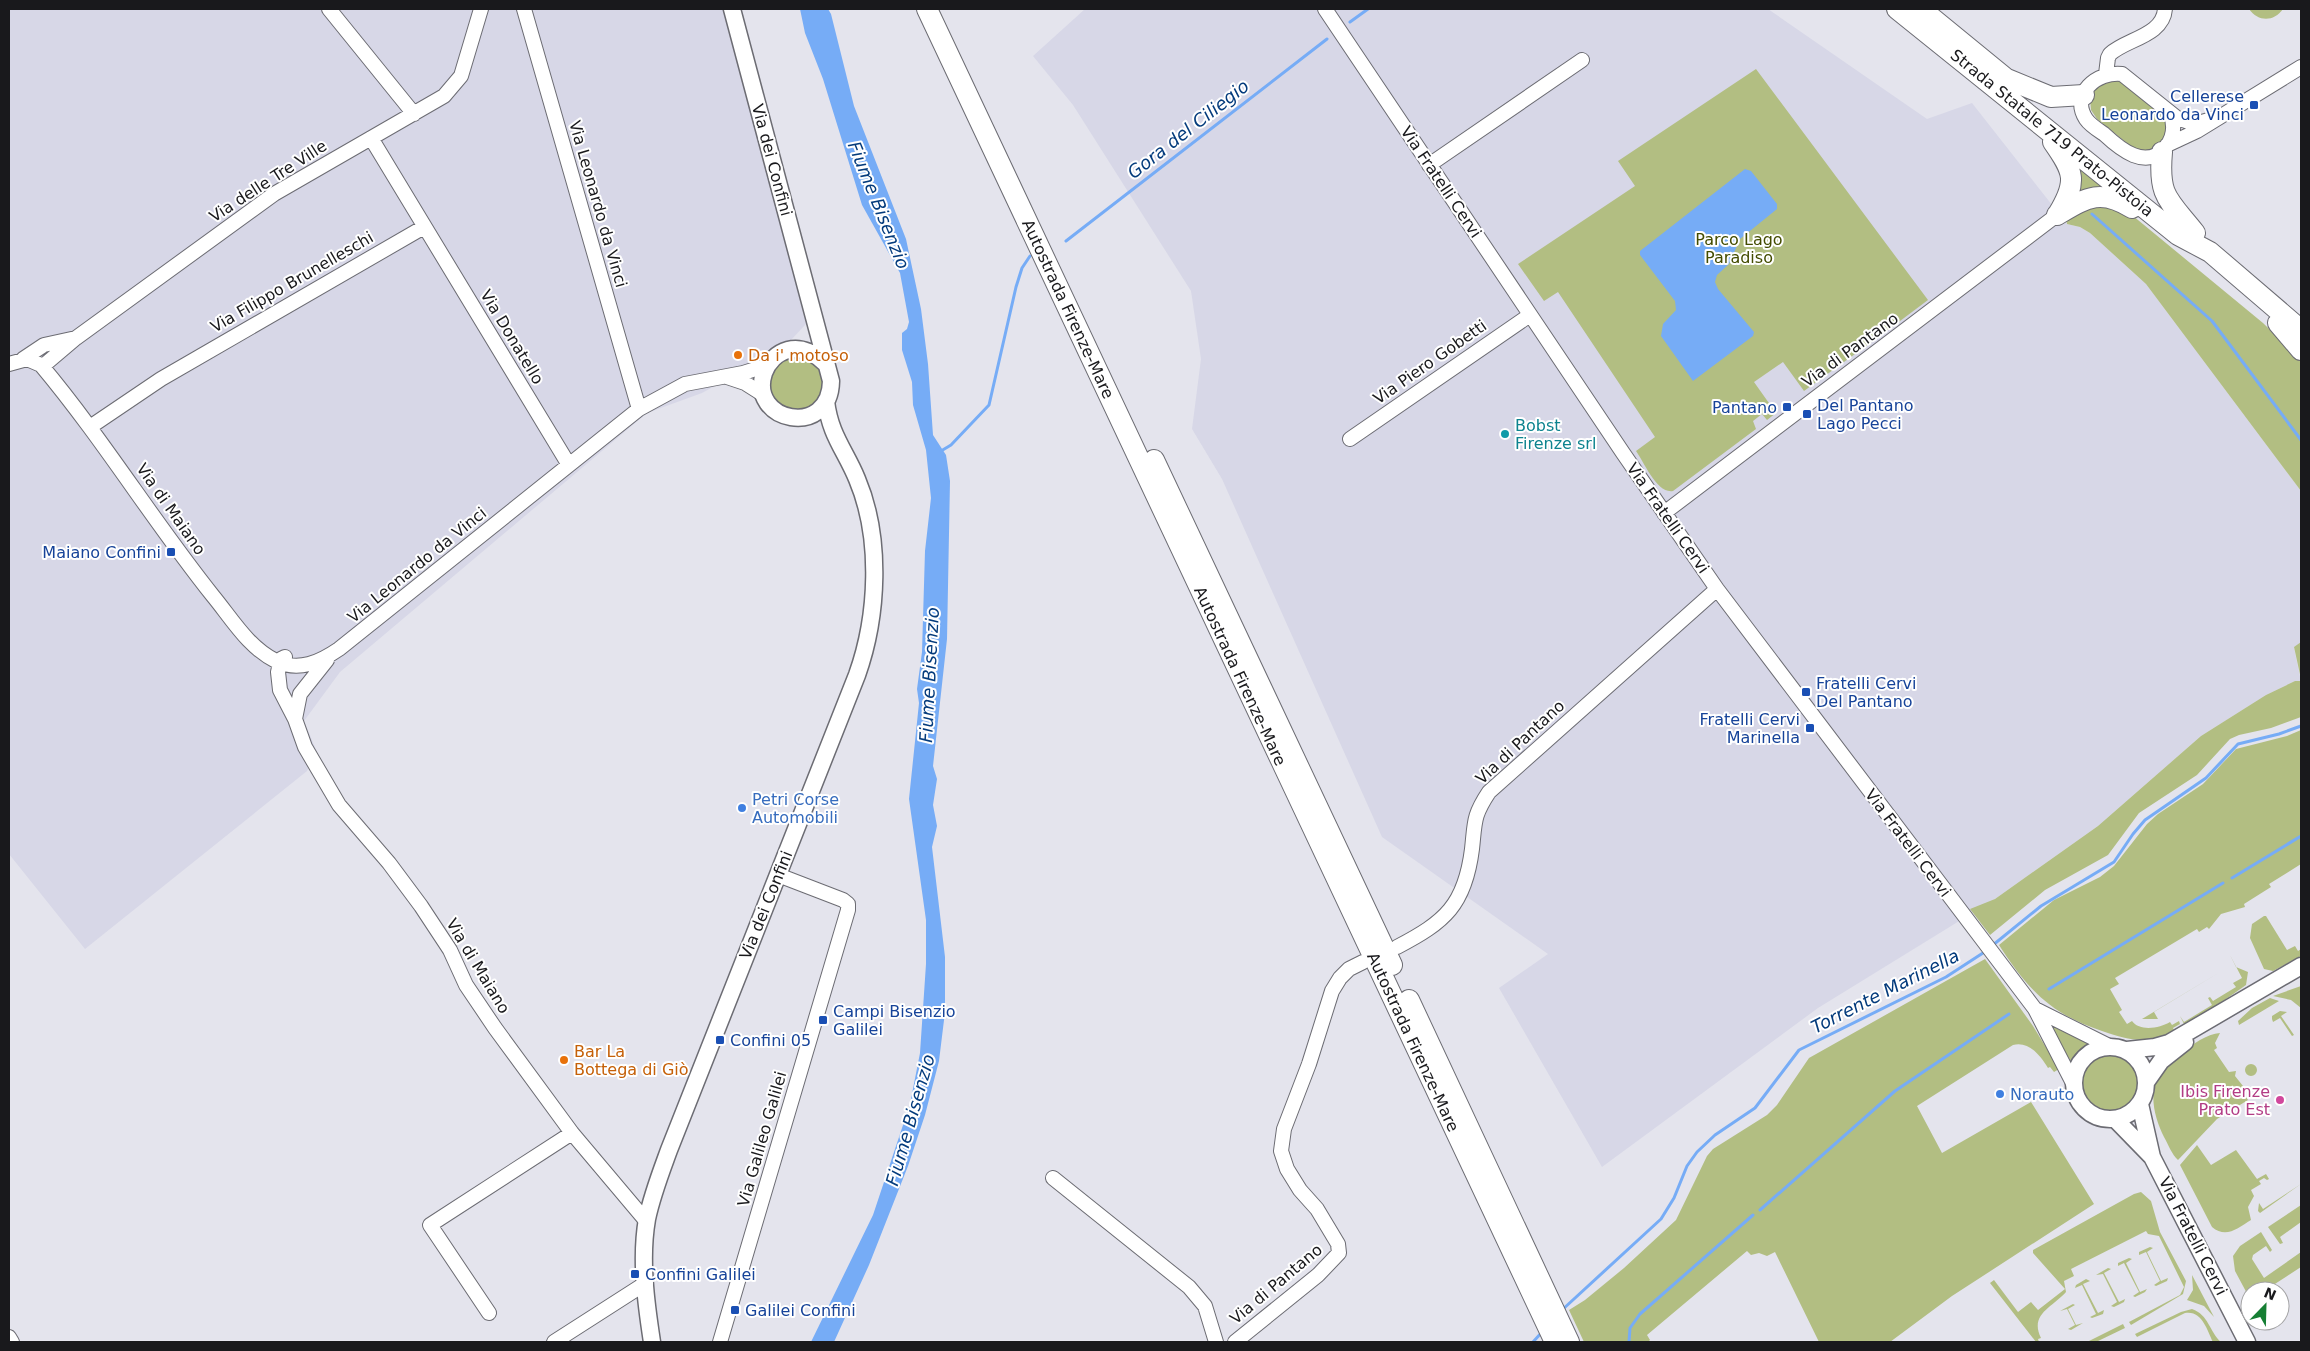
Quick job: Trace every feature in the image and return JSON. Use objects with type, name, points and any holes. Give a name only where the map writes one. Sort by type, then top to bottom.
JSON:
[{"type":"highway","name":"Autostrada Firenze-Mare","points":[[927,9],[1546,1306],[1570,1342]]},
{"type":"highway","name":"Autostrada Firenze-Mare","points":[[942,9],[1546,1306],[1555,1342]]},
{"type":"highway","name":"Strada Statale 719 Prato-Pistoia","points":[[1897,9],[2042,126],[2210,252],[2301,330]]},
{"type":"highway","name":"Strada Statale 719 Prato-Pistoia","points":[[1921,9],[2007,79],[2186,234]]},
{"type":"highway","points":[[2007,79],[2051,97],[2084,95]]},
{"type":"highway","points":[[2042,126],[2066,161],[2073,177],[2068,197],[2057,216]]},
{"type":"highway","points":[[2164,149],[2161,187],[2186,234]]},
{"type":"highway","points":[[2057,216],[2082,200],[2091,197],[2108,197],[2118,199],[2186,234]]},
{"type":"highway","points":[[2233,271],[2301,314]]},
{"type":"highway","points":[[2233,271],[2301,350]]},
{"type":"main road","name":"Via dei Confini","points":[[652,1342],[646,1283],[647,1222],[669,1150],[857,675],[868,637],[874,594],[873,552],[864,498],[852,469],[831,429],[826,401],[831,380],[732,9]]},
{"type":"main road","name":"Via dei Confini","points":[[768,364],[778,354],[793,349],[807,334],[813,310]]},
{"type":"main road","points":[[793,349],[814,354],[826,364]]},
{"type":"main road","points":[[764,395],[762,379],[768,364]]},
{"type":"main road","name":"Via dei Confini","points":[[764,395],[769,404],[780,414],[803,418],[824,433],[852,469]]},
{"type":"main road","points":[[803,418],[818,411],[826,401]]},
{"type":"main road","name":"Via Fratelli Cervi","points":[[2109,1046],[2128,1050],[2155,1047],[2169,1043],[2301,966]]},
{"type":"main road","name":"Via Fratelli Cervi","points":[[2247,1342],[2152,1156],[2140,1104],[2147,1081],[2161,1061],[2179,1046],[2301,974]]},
{"type":"main road","points":[[2074,1084],[2078,1064],[2088,1054],[2109,1046]]},
{"type":"main road","points":[[2128,1050],[2141,1063],[2147,1081]]},
{"type":"main road","name":"Via Fratelli Cervi","points":[[2074,1084],[2077,1098],[2089,1113],[2106,1120],[2116,1118],[2152,1156]]},
{"type":"main road","points":[[2116,1118],[2128,1114],[2140,1104]]},
{"type":"street","points":[[329,9],[414,114]]},
{"type":"street","name":"Via delle Tre Ville","points":[[43,366],[76,338],[274,194],[442,98],[457,82],[464,69],[481,9]]},
{"type":"street","name":"Via Leonardo da Vinci","points":[[524,9],[639,409]]},
{"type":"street","name":"Via Fratelli Cervi","points":[[1325,9],[1530,315],[1717,589],[2035,1009],[2074,1084]]},
{"type":"street","points":[[2106,74],[2110,54],[2148,33],[2161,19],[2165,9]]},
{"type":"street","points":[[1429,165],[1582,60]]},
{"type":"street","points":[[2219,117],[2195,124],[2170,115],[2122,74],[2106,74],[2095,80],[2084,95],[2082,107],[2086,119],[2119,148],[2133,156],[2150,157],[2219,117],[2301,67]]},
{"type":"street","points":[[2164,149],[2174,130],[2170,115]]},
{"type":"street","points":[[371,138],[424,227]]},
{"type":"street","name":"Via di Pantano","points":[[1664,513],[2057,216]]},
{"type":"street","name":"Via Filippo Brunelleschi","points":[[90,427],[168,374],[424,227]]},
{"type":"street","name":"Via Donatello","points":[[424,227],[569,465]]},
{"type":"street","name":"Via Piero Gobetti","points":[[1350,439],[1530,315]]},
{"type":"street","points":[[13,361],[44,345],[76,338]]},
{"type":"street","points":[[13,361],[36,361],[43,366]]},
{"type":"street","name":"Via Leonardo da Vinci","points":[[332,654],[639,409],[685,384],[743,373],[768,364]]},
{"type":"street","name":"Via di Maiano","points":[[43,366],[90,427],[175,548],[245,636],[264,654],[280,662],[300,665],[319,662],[332,654]]},
{"type":"street","points":[[724,376],[745,383],[764,395]]},
{"type":"street","name":"Via di Pantano","points":[[1398,947],[1439,923],[1453,908],[1469,870],[1476,811],[1489,792],[1717,589]]},
{"type":"street","points":[[280,662],[283,657],[301,659],[332,654]]},
{"type":"street","points":[[300,694],[332,654]]},
{"type":"street","name":"Via di Maiano","points":[[280,662],[279,687],[295,719],[305,747],[340,805],[389,863],[421,906],[450,950],[466,985],[572,1133],[647,1222]]},
{"type":"street","points":[[295,719],[300,694],[300,665]]},
{"type":"street","name":"Via Galileo Galilei","points":[[720,1342],[848,910],[848,904],[843,900],[778,875]]},
{"type":"street","name":"Via di Pantano","points":[[1234,1342],[1318,1275],[1339,1253],[1338,1244],[1317,1209],[1300,1190],[1287,1169],[1281,1151],[1284,1129],[1309,1064],[1332,992],[1340,978],[1349,969],[1363,962]]},
{"type":"street","name":"Via Fratelli Cervi","points":[[2035,1009],[2109,1046]]},
{"type":"street","points":[[489,1313],[430,1225],[572,1133]]},
{"type":"street","points":[[1053,1178],[1189,1287],[1205,1306],[1216,1342]]},
{"type":"street","points":[[554,1342],[646,1283]]},
{"type":"street","points":[[9,1337],[12,1342]]},
{"type":"shaded area","points":[[9,9],[726,9],[806,324],[791,340],[753,365],[702,393],[647,413],[340,672],[304,721],[317,752],[307,771],[85,949],[9,854]]},
{"type":"shaded area","points":[[1085,9],[1768,9],[1927,119],[1972,103],[2067,224],[2080,227],[2090,233],[2146,284],[2301,491],[2301,642],[2294,648],[2301,681],[2295,681],[2266,695],[2201,736],[2098,826],[1995,899],[1818,1008],[1602,1167],[1499,988],[1548,954],[1382,837],[1222,479],[1192,429],[1201,359],[1191,291],[1073,105],[1033,56]]},
{"type":"green space","points":[[2249,9],[2283,9],[2275,16],[2266,19],[2257,16]]},
{"type":"green space","name":"Parco Lago Paradiso","points":[[1756,69],[1928,300],[1888,330],[1883,325],[1875,330],[1877,338],[1804,391],[1783,362],[1754,382],[1776,413],[1767,420],[1762,414],[1753,421],[1756,429],[1673,491],[1667,491],[1656,483],[1636,451],[1655,437],[1558,292],[1544,301],[1518,264],[1635,186],[1618,161]]},
{"type":"green space","points":[[2118,80],[2163,115],[2167,124],[2165,140],[2153,150],[2143,151],[2133,148],[2097,119],[2091,110],[2090,99],[2094,89],[2102,82]]},
{"type":"green space","points":[[2074,163],[2109,189],[2085,194],[2076,191]]},
{"type":"green space","points":[[2082,206],[2121,206],[2263,323],[2301,360],[2301,491],[2146,284],[2090,233],[2080,227],[2067,224],[2066,219]]},
{"type":"green space","points":[[797,356],[807,358],[816,364],[822,373],[824,383],[822,393],[816,402],[807,408],[797,410],[787,408],[778,402],[772,393],[770,383],[772,373],[778,364],[787,358]]},
{"type":"green space","points":[[2301,642],[2301,679],[2294,647]]},
{"type":"green space","points":[[2295,681],[2301,681],[2301,717],[2271,728],[2239,735],[2230,739],[2197,775],[2139,813],[2108,855],[2045,890],[1990,935],[1970,909],[1995,899],[2098,826],[2201,736],[2266,695]]},
{"type":"green space","points":[[2301,730],[2301,864],[2269,884],[2271,887],[2244,904],[2245,907],[2221,914],[2209,929],[2207,927],[2199,932],[2197,929],[2115,978],[2119,984],[2110,989],[2122,1010],[2119,1012],[2127,1024],[2132,1021],[2140,1027],[2150,1028],[2170,1022],[2172,1025],[2179,1021],[2180,1024],[2173,1028],[2175,1032],[2147,1040],[2130,1039],[2113,1034],[2068,1017],[2042,999],[2031,988],[1999,945],[2054,900],[2100,877],[2114,866],[2147,824],[2158,814],[2203,784],[2236,749],[2287,736]]},
{"type":"green space","points":[[2266,916],[2287,950],[2295,946],[2298,951],[2301,949],[2301,956],[2273,971],[2264,969],[2250,938],[2252,924]]},
{"type":"green space","points":[[1985,959],[2033,1026],[2059,1069],[2054,1072],[2050,1067],[2048,1068],[2038,1054],[2029,1047],[2019,1044],[2013,1045],[1917,1106],[1942,1153],[2031,1102],[2094,1204],[1952,1296],[1890,1342],[1819,1342],[1775,1252],[1767,1256],[1759,1253],[1751,1255],[1747,1251],[1647,1335],[1650,1340],[1648,1342],[1584,1342],[1569,1310],[1585,1300],[1624,1268],[1676,1220],[1707,1156],[1713,1149],[1767,1115],[1777,1105],[1809,1058]]},
{"type":"green space","points":[[2236,967],[2248,972],[2246,985],[2204,1014],[2178,1029],[2184,1024],[2180,1016],[2184,1022],[2212,1005],[2208,998],[2210,997],[2213,1001],[2236,987],[2233,983],[2242,978]]},
{"type":"green space","points":[[2220,972],[2154,1012],[2158,1019],[2142,1019]]},
{"type":"green space","points":[[2301,986],[2301,1008],[2291,1000],[2273,996]]},
{"type":"green space","points":[[2270,998],[2279,1001],[2239,1025],[2238,1021],[2252,1008]]},
{"type":"green space","points":[[2280,1011],[2287,1012],[2281,1016],[2294,1035],[2292,1036],[2280,1018],[2273,1022],[2272,1016]]},
{"type":"green space","points":[[2044,1022],[2089,1044],[2071,1061]]},
{"type":"green space","points":[[2220,1033],[2215,1043],[2217,1048],[2214,1050],[2229,1072],[2236,1071],[2235,1076],[2243,1086],[2244,1094],[2248,1100],[2217,1119],[2178,1160],[2170,1149],[2157,1121],[2153,1095],[2157,1078],[2172,1061],[2191,1046],[2210,1035]]},
{"type":"green space","points":[[2104,1053],[2116,1053],[2131,1061],[2139,1076],[2139,1088],[2131,1103],[2116,1111],[2104,1111],[2089,1103],[2081,1088],[2081,1076],[2089,1061]]},
{"type":"green space","points":[[2251,1064],[2257,1070],[2251,1076],[2245,1070]]},
{"type":"green space","points":[[2197,1145],[2211,1165],[2236,1150],[2257,1179],[2266,1174],[2269,1179],[2264,1178],[2259,1181],[2261,1184],[2251,1190],[2254,1196],[2248,1207],[2251,1220],[2237,1229],[2222,1232],[2212,1227],[2180,1165]]},
{"type":"green space","points":[[2301,1184],[2260,1213],[2258,1211],[2259,1203],[2263,1209]]},
{"type":"green space","points":[[2141,1192],[2151,1201],[2160,1232],[2186,1281],[2183,1294],[2131,1325],[2129,1322],[2180,1295],[2184,1287],[2159,1236],[2148,1234],[2146,1231],[2071,1269],[2074,1276],[2064,1281],[2066,1292],[2040,1317],[2038,1330],[2041,1338],[2038,1339],[2039,1342],[2036,1342],[1990,1283],[1994,1280],[2018,1312],[2031,1302],[2038,1310],[2065,1289],[2033,1253],[2033,1250],[2134,1194]]},
{"type":"green space","points":[[2301,1205],[2301,1222],[2280,1237],[2283,1243],[2280,1244],[2268,1227]]},
{"type":"green space","points":[[2261,1232],[2272,1250],[2270,1252],[2266,1246],[2253,1255],[2252,1259],[2264,1278],[2301,1252],[2301,1267],[2279,1281],[2240,1281],[2235,1271],[2233,1256],[2240,1246]]},
{"type":"green space","points":[[2150,1247],[2153,1248],[2147,1252],[2161,1281],[2168,1278],[2167,1281],[2156,1286],[2154,1285],[2160,1281],[2146,1252],[2139,1255],[2139,1252]]},
{"type":"green space","points":[[2129,1258],[2132,1259],[2126,1263],[2140,1292],[2147,1289],[2135,1297],[2133,1296],[2139,1292],[2124,1263],[2118,1266],[2118,1263]]},
{"type":"green space","points":[[2108,1268],[2111,1269],[2104,1273],[2119,1302],[2125,1299],[2124,1302],[2114,1307],[2111,1306],[2117,1302],[2103,1274],[2096,1275]]},
{"type":"green space","points":[[2192,1275],[2214,1317],[2204,1306],[2187,1300],[2193,1290]]},
{"type":"green space","points":[[2086,1279],[2090,1281],[2083,1284],[2098,1313],[2104,1310],[2103,1314],[2092,1318],[2090,1317],[2096,1314],[2082,1285],[2075,1288],[2076,1285]]},
{"type":"green space","points":[[2073,1304],[2075,1305],[2068,1309],[2076,1325],[2083,1323],[2071,1330],[2068,1329],[2075,1325],[2067,1309],[2060,1311]]},
{"type":"green space","points":[[2192,1309],[2202,1315],[2221,1342],[2213,1342],[2200,1318],[2191,1313],[2185,1313],[2137,1337],[2135,1334],[2181,1312]]},
{"type":"green space","points":[[2123,1324],[2125,1328],[2096,1342],[2087,1342]]},
{"type":"water","name":"Fiume Bisenzio","points":[[800,9],[828,9],[831,14],[854,106],[906,239],[921,309],[928,364],[933,435],[946,455],[950,481],[947,639],[933,766],[937,779],[933,805],[937,826],[932,847],[945,957],[945,1012],[939,1061],[925,1115],[908,1166],[869,1265],[834,1342],[811,1342],[873,1215],[910,1104],[920,1053],[926,964],[926,920],[909,799],[919,703],[917,689],[922,652],[925,551],[931,498],[926,450],[913,405],[912,382],[902,350],[902,333],[907,329],[909,322],[900,273],[862,205],[823,79],[805,33]]},
{"type":"water","points":[[1745,169],[1751,171],[1777,204],[1777,209],[1740,239],[1729,264],[1717,275],[1715,282],[1718,289],[1754,332],[1753,336],[1693,381],[1661,336],[1663,324],[1676,310],[1675,301],[1640,255],[1640,251]]},
{"type":"waterway","name":"Gora del Ciliegio","points":[[1350,22],[1368,9]]},
{"type":"waterway","name":"Gora del Ciliegio","points":[[1066,241],[1327,39]]},
{"type":"waterway","points":[[2092,214],[2212,321],[2301,440]]},
{"type":"waterway","name":"Gora del Ciliegio","points":[[941,451],[951,445],[989,405],[1016,287],[1022,268],[1030,256]]},
{"type":"waterway","name":"Torrente Marinella","points":[[1993,945],[2041,906],[2114,862],[2145,820],[2206,778],[2238,744],[2279,734],[2301,726]]},
{"type":"waterway","points":[[2232,878],[2301,836]]},
{"type":"waterway","points":[[2049,989],[2223,883]]},
{"type":"waterway","name":"Torrente Marinella","points":[[1562,1310],[1661,1219],[1674,1198],[1687,1166],[1697,1152],[1715,1135],[1755,1108],[1799,1050],[1946,977],[1986,951]]},
{"type":"waterway","points":[[1760,1210],[1895,1091],[2009,1014]]},
{"type":"waterway","points":[[1629,1342],[1630,1328],[1640,1314],[1753,1215]]},
{"type":"waterway","name":"Torrente Marinella","points":[[1533,1342],[1543,1331]]},
{"type":"place","name":"Cellerese Leonardo da Vinci","points":[[2254,105]]},
{"type":"place","name":"Da i' motoso","points":[[738,355]]},
{"type":"place","name":"Pantano","points":[[1787,407]]},
{"type":"place","name":"Del Pantano Lago Pecci","points":[[1807,414]]},
{"type":"place","name":"Bobst Firenze srl","points":[[1505,434]]},
{"type":"place","name":"Maiano Confini","points":[[171,552]]},
{"type":"place","name":"Fratelli Cervi Del Pantano","points":[[1806,692]]},
{"type":"place","name":"Fratelli Cervi Marinella","points":[[1810,728]]},
{"type":"place","name":"Petri Corse Automobili","points":[[742,808]]},
{"type":"place","name":"Campi Bisenzio Galilei","points":[[823,1020]]},
{"type":"place","name":"Confini 05","points":[[720,1040]]},
{"type":"place","name":"Bar La Bottega di Giò","points":[[564,1060]]},
{"type":"place","name":"Norauto","points":[[2000,1094]]},
{"type":"place","name":"Ibis Firenze Prato Est","points":[[2280,1100]]},
{"type":"place","name":"Confini Galilei","points":[[635,1274]]},
{"type":"place","name":"Galilei Confini","points":[[735,1310]]}]
